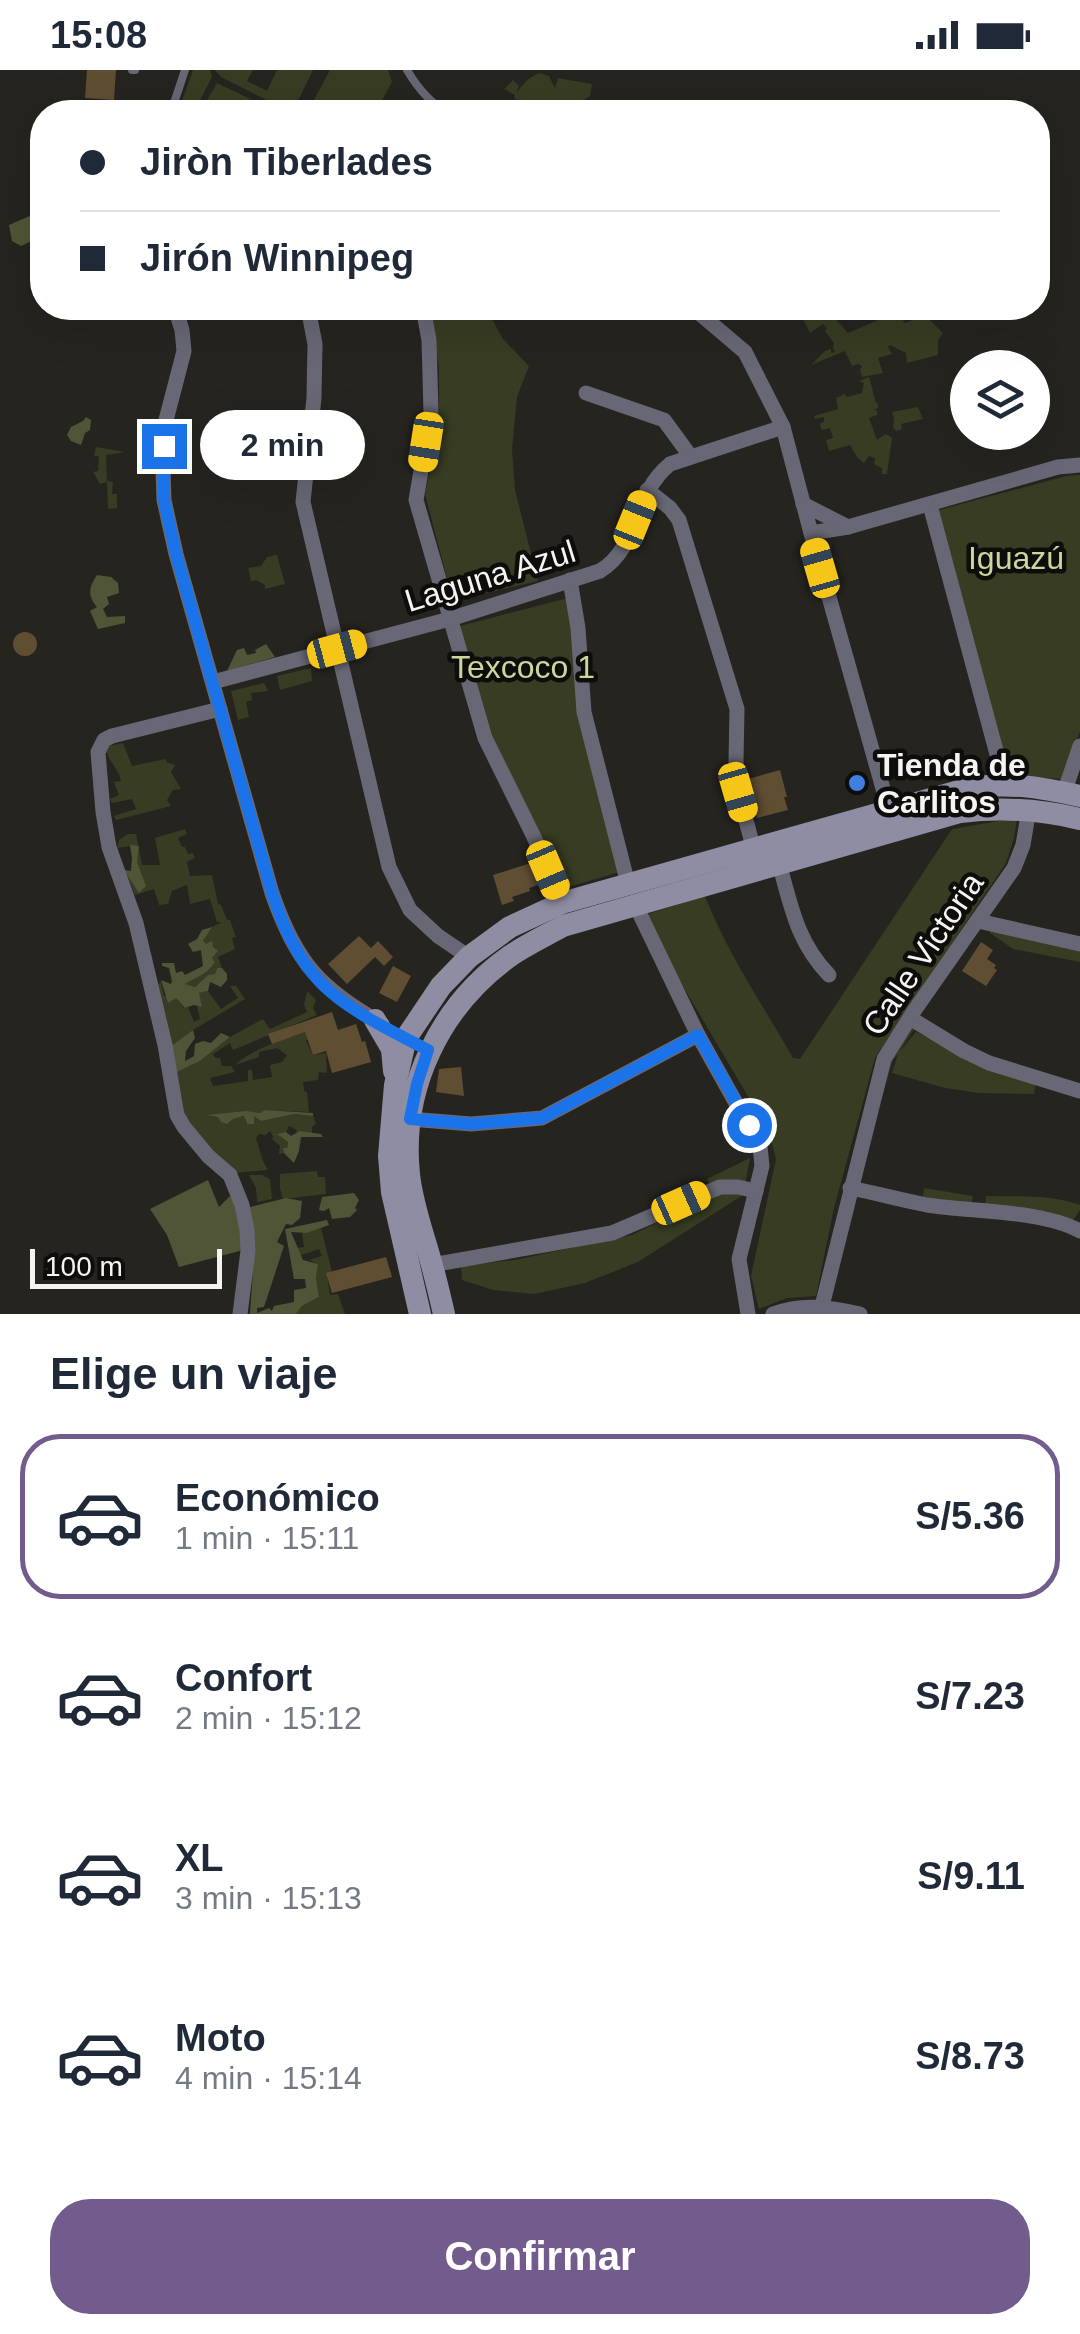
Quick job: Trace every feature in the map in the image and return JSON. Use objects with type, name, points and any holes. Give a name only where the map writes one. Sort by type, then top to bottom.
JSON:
[{"type":"street","points":[[179,320],[184,351],[165,424],[164,500],[272,893],[299,954],[322,983],[351,1006],[428,1050]]},
{"type":"street","points":[[310,320],[315,344],[314,398],[303,502],[389,867],[410,910],[469,957]]},
{"type":"street","points":[[425,320],[430,413],[416,500],[485,738],[562,903]]},
{"type":"street","points":[[708,320],[745,352],[783,427],[892,820]]},
{"type":"street","points":[[586,393],[664,420],[691,458]]},
{"type":"street","name":"Laguna Azul","points":[[214,682],[450,619],[600,571],[624,549],[647,490],[670,464],[783,427]]},
{"type":"street","points":[[810,533],[848,527],[1080,465]]},
{"type":"street","points":[[647,490],[679,520],[737,709],[738,792],[754,850]]},
{"type":"street","points":[[803,504],[848,527]]},
{"type":"street","points":[[930,505],[1005,784]]},
{"type":"street","points":[[570,580],[584,712],[632,894],[698,1035],[760,1146],[762,1166],[739,1259],[748,1314]]},
{"type":"street","points":[[220,708],[112,736],[104,740],[98,752],[109,846],[136,923],[178,1115],[208,1156],[230,1175],[242,1204],[248,1251],[240,1314]]},
{"type":"street","points":[[395,1084],[406,1038],[441,986],[469,957],[510,927],[562,903],[632,894],[779,863],[972,787],[1005,784],[1072,794],[1080,746]]},
{"type":"street","points":[[444,1314],[409,1176],[410,1119],[417,1084],[438,1032],[473,988],[510,956],[562,926],[632,894],[754,850],[892,820],[990,809],[1029,809],[1080,819]]},
{"type":"street","name":"Calle Victoria","points":[[822,1306],[884,1059],[1014,868],[1023,845],[1029,809]]},
{"type":"street","points":[[779,863],[797,928],[814,960],[828,975]]},
{"type":"street","points":[[978,920],[1080,944]]},
{"type":"street","points":[[910,1018],[989,1062],[1080,1091]]},
{"type":"street","points":[[374,1020],[392,1049],[392,1192],[420,1314]]},
{"type":"street","points":[[410,1119],[471,1124],[542,1118],[698,1035]]},
{"type":"street","points":[[432,1265],[612,1233],[720,1188],[756,1192]]},
{"type":"street","points":[[850,1188],[926,1205],[1024,1216],[1080,1231]]},
{"type":"street","points":[[773,1314],[822,1306],[860,1314]]},
{"type":"lane","points":[[175,100],[185,70]]},
{"type":"lane","points":[[407,70],[431,100]]},
{"type":"green space","points":[[193,70],[210,70],[212,77],[200,100],[182,100]]},
{"type":"green space","points":[[215,70],[253,70],[247,81],[267,91],[277,70],[313,70],[298,100],[266,100],[221,77]]},
{"type":"green space","points":[[330,70],[388,70],[392,82],[382,100],[314,100]]},
{"type":"green space","points":[[539,73],[549,76],[555,88],[558,78],[592,84],[590,96],[584,100],[517,100],[504,89],[513,80],[519,86],[516,93]]},
{"type":"green space","points":[[217,83],[252,100],[207,100]]},
{"type":"green space","points":[[30,216],[30,240],[21,246],[12,241],[9,225]]},
{"type":"green space","points":[[431,320],[493,320],[503,339],[529,366],[517,397],[512,450],[515,490],[538,581],[453,601],[425,494],[439,426],[439,368]]},
{"type":"green space","points":[[803,320],[837,320],[848,333],[878,320],[930,320],[943,333],[938,340],[938,355],[907,363],[906,353],[890,345],[892,354],[878,358],[883,373],[862,377],[862,367],[852,366],[845,351],[811,365],[825,351],[835,352],[823,324],[810,333]]},
{"type":"green space","points":[[869,377],[878,403],[874,410],[877,415],[869,418],[877,440],[886,434],[892,438],[887,474],[882,474],[882,468],[874,464],[875,458],[869,456],[864,463],[850,445],[829,451],[826,440],[833,438],[830,428],[821,430],[824,417],[814,416],[838,409],[836,398],[862,393],[864,383],[859,381]]},
{"type":"green space","points":[[918,407],[923,419],[901,424],[902,429],[896,431],[892,412]]},
{"type":"green space","points":[[86,417],[91,420],[90,430],[81,445],[67,435],[71,427]]},
{"type":"green space","points":[[96,447],[125,452],[106,455],[107,481],[113,482],[117,508],[108,509],[107,482],[100,484],[93,472],[98,471]]},
{"type":"green space","name":"Iguazú","points":[[1080,475],[1080,731],[1062,779],[1010,777],[939,510]]},
{"type":"green space","points":[[277,555],[285,584],[265,589],[265,585],[251,581],[248,568],[261,566],[267,557]]},
{"type":"green space","points":[[97,575],[111,577],[118,583],[119,593],[107,597],[109,604],[103,609],[107,617],[125,616],[125,623],[98,629],[90,611],[97,607],[90,591]]},
{"type":"green space","name":"Texcoco 1","points":[[568,598],[620,872],[561,889],[488,731],[460,626]]},
{"type":"green space","points":[[266,644],[275,657],[227,671],[237,650],[244,648],[247,655]]},
{"type":"green space","points":[[311,668],[312,681],[280,690],[277,676]]},
{"type":"green space","points":[[264,683],[268,691],[251,693],[252,700],[246,702],[249,717],[238,720],[231,691]]},
{"type":"green space","points":[[123,743],[132,766],[165,759],[175,765],[171,772],[181,789],[173,790],[167,800],[171,806],[116,820],[114,816],[136,809],[132,799],[112,803],[110,799],[119,795],[114,782],[121,781],[107,753],[102,753],[104,747]]},
{"type":"green space","points":[[1017,818],[1006,863],[875,1058],[834,1208],[816,1296],[787,1298],[759,1309],[751,1276],[776,1159],[769,1132],[664,954],[648,914],[705,896],[746,978],[793,1058],[800,1059],[952,829]]},
{"type":"green space","points":[[185,829],[187,834],[178,838],[195,858],[187,862],[190,876],[212,875],[218,904],[236,937],[232,938],[235,949],[218,957],[222,968],[195,987],[184,984],[211,968],[212,958],[203,941],[212,927],[222,922],[217,922],[210,899],[190,904],[187,885],[172,891],[168,904],[159,905],[154,889],[135,895],[124,870],[131,871],[130,846],[117,848],[119,840],[136,834],[142,865],[160,865],[155,838]]},
{"type":"green space","points":[[130,845],[139,846],[137,862],[146,886],[139,893],[124,870],[131,871]]},
{"type":"green space","points":[[989,925],[1080,951],[1080,962],[1013,949],[990,933]]},
{"type":"green space","points":[[212,927],[203,941],[212,941],[218,951],[212,958],[215,962],[185,984],[195,987],[215,974],[217,968],[227,974],[227,980],[221,987],[210,982],[208,991],[199,993],[202,1007],[185,1008],[176,998],[168,1003],[161,980],[171,984],[172,981],[169,968],[162,963],[174,963],[176,973],[182,971],[185,975],[203,966],[201,950],[193,952],[188,944],[202,930]]},
{"type":"green space","points":[[161,982],[164,996],[176,998],[184,1008],[188,1007],[194,1022],[200,1019],[198,993],[208,991],[221,1009],[238,998],[230,986],[236,986],[245,999],[171,1046],[156,986]]},
{"type":"green space","points":[[307,991],[316,1000],[313,1008],[317,1015],[233,1050],[230,1043],[213,1054],[220,1058],[222,1066],[231,1066],[235,1072],[210,1078],[213,1086],[248,1081],[248,1070],[252,1070],[253,1080],[272,1077],[270,1065],[282,1062],[287,1055],[277,1048],[259,1052],[259,1057],[235,1065],[260,1049],[308,1031],[306,1041],[313,1055],[326,1053],[327,1073],[319,1072],[318,1080],[303,1082],[309,1112],[265,1110],[212,1116],[245,1116],[246,1124],[254,1115],[261,1121],[295,1114],[313,1116],[316,1124],[312,1133],[300,1131],[295,1135],[297,1130],[289,1126],[286,1132],[278,1134],[288,1142],[284,1153],[279,1154],[280,1146],[270,1131],[259,1134],[256,1138],[268,1170],[233,1173],[185,1117],[177,1072],[263,1019],[270,1029],[307,1012]]},
{"type":"green space","points":[[910,1028],[914,1029],[899,1052],[916,1032],[1036,1082],[1034,1094],[945,1088],[892,1073],[898,1054],[874,1124],[889,1058]]},
{"type":"green space","points":[[193,1030],[195,1038],[186,1051],[185,1061],[194,1056],[195,1044],[211,1043],[221,1033],[230,1037],[200,1061],[177,1072],[171,1046]]},
{"type":"green space","points":[[265,1110],[313,1116],[295,1114],[261,1121],[254,1116],[254,1124],[247,1124],[244,1116],[227,1124],[207,1115],[260,1113]]},
{"type":"green space","points":[[300,1131],[323,1137],[301,1137],[294,1163],[284,1153],[288,1142],[277,1134],[286,1132],[291,1136]]},
{"type":"green space","points":[[750,1158],[743,1195],[638,1262],[585,1283],[534,1294],[493,1290],[462,1280],[461,1266],[515,1260],[632,1235],[715,1194],[707,1179]]},
{"type":"green space","points":[[317,1171],[318,1177],[325,1177],[326,1194],[283,1199],[280,1174]]},
{"type":"green space","points":[[249,1175],[270,1179],[272,1199],[257,1202],[256,1188]]},
{"type":"green space","points":[[208,1180],[219,1207],[230,1196],[236,1206],[243,1250],[179,1267],[167,1235],[150,1209]]},
{"type":"green space","points":[[924,1188],[973,1196],[971,1205],[923,1197]]},
{"type":"green space","points":[[354,1193],[359,1200],[350,1217],[332,1219],[329,1208],[319,1210],[322,1197]]},
{"type":"green space","points":[[986,1196],[1057,1199],[1080,1205],[1080,1210],[1072,1222],[985,1208]]},
{"type":"green space","points":[[286,1198],[302,1201],[300,1218],[292,1225],[286,1224],[277,1242],[284,1246],[264,1307],[257,1308],[257,1313],[294,1302],[294,1290],[306,1288],[305,1279],[294,1279],[285,1229],[327,1220],[329,1225],[307,1233],[291,1232],[303,1260],[318,1264],[319,1297],[296,1314],[250,1314],[255,1241],[250,1207]]},
{"type":"green space","points":[[321,1228],[332,1272],[327,1274],[330,1295],[338,1294],[345,1314],[296,1314],[319,1297],[318,1264],[309,1260],[322,1256],[319,1249],[301,1255],[297,1248],[304,1247],[302,1233]]},
{"type":"building","points":[[87,70],[116,70],[114,100],[85,98]]},
{"type":"building","points":[[25,632],[37,644],[25,656],[13,644]]},
{"type":"building","points":[[780,770],[788,810],[757,818],[748,779]]},
{"type":"building","points":[[531,863],[538,885],[502,905],[493,875]]},
{"type":"building","points":[[359,936],[371,948],[378,941],[393,957],[384,966],[375,957],[347,984],[328,964]]},
{"type":"building","points":[[981,942],[993,950],[987,959],[997,970],[986,986],[962,971]]},
{"type":"building","points":[[393,966],[411,976],[397,1002],[379,993]]},
{"type":"building","points":[[332,1012],[338,1030],[356,1024],[371,1062],[332,1073],[326,1051],[313,1055],[305,1032],[272,1044],[268,1034]]},
{"type":"building","points":[[461,1067],[464,1096],[436,1092],[439,1069]]},
{"type":"building","points":[[386,1257],[392,1277],[332,1293],[326,1273]]},
{"type":"place","name":"Tienda de Carlitos","points":[[857,783]]},
{"type":"route","points":[[164,446],[164,500],[176,554],[284,926],[299,954],[322,983],[351,1006],[428,1050],[410,1119],[471,1124],[542,1118],[698,1035],[749,1125]]}]
